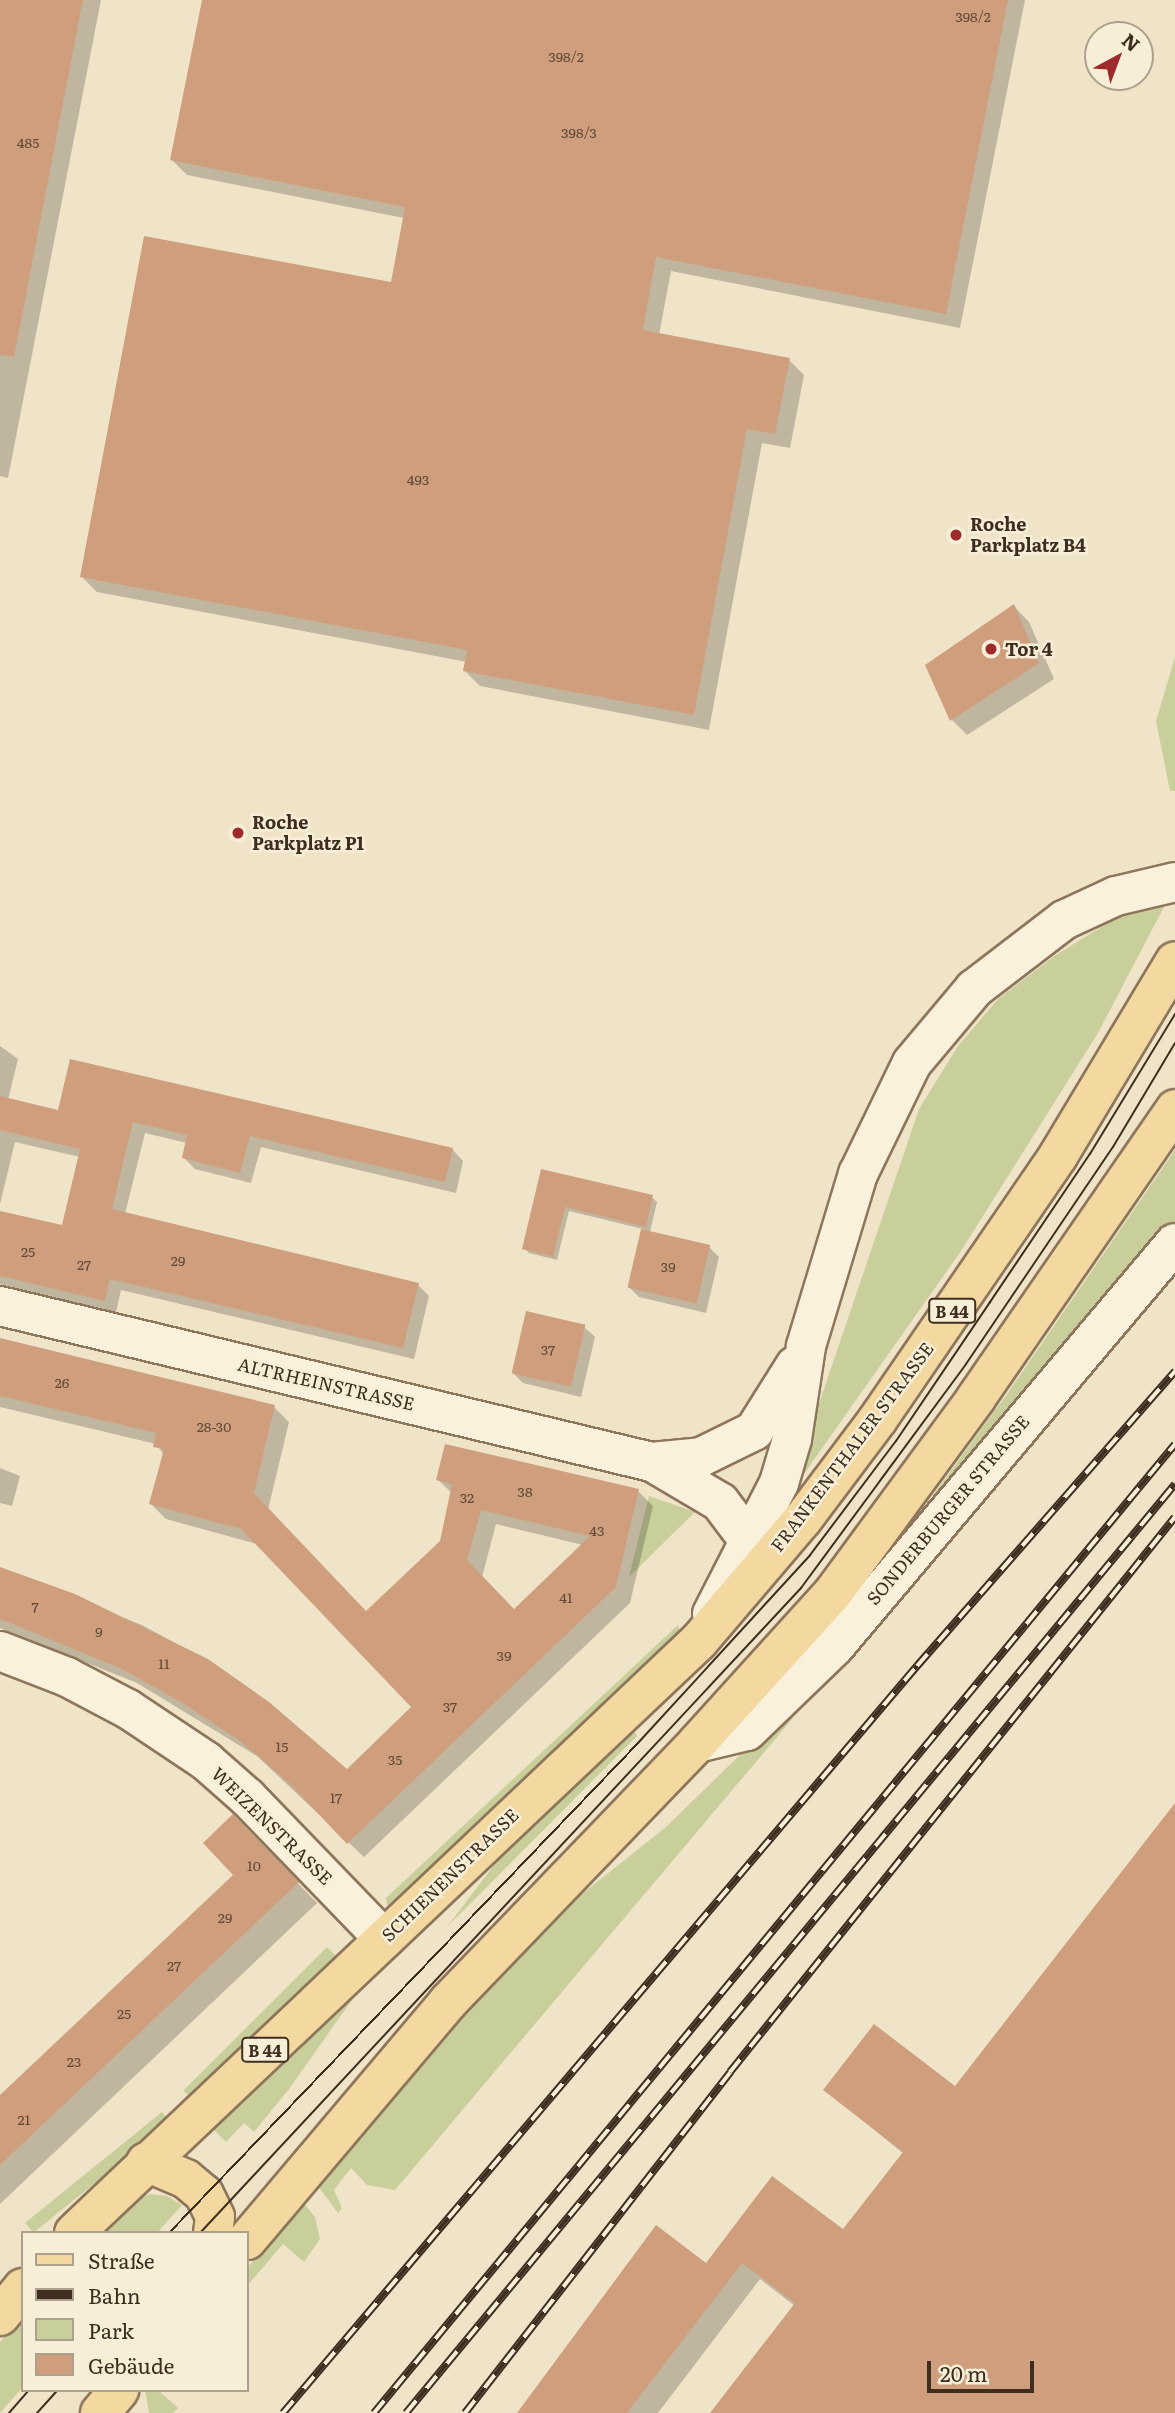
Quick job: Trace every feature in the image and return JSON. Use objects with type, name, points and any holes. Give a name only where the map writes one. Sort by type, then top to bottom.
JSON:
[{"type":"main road","name":"FRANKENTHALER STRASSE","points":[[698,1640],[803,1519],[878,1419],[1058,1156],[1175,961]]},
{"type":"main road","points":[[248,2239],[448,2003],[697,1743],[833,1594],[1048,1296],[1175,1109]]},
{"type":"main road","name":"SCHIENENSTRASSE","points":[[76,2231],[698,1640]]},
{"type":"main road","points":[[146,2162],[186,2179],[204,2194],[215,2217],[213,2231]]},
{"type":"main road","points":[[0,2316],[21,2290]]},
{"type":"main road","points":[[100,2413],[117,2392]]},
{"type":"street","points":[[806,1346],[858,1174],[912,1063],[936,1030],[974,989],[1064,920],[1116,896],[1175,882]]},
{"type":"street","name":"SONDERBURGER STRASSE","points":[[697,1743],[747,1731],[835,1646],[1175,1243]]},
{"type":"street","name":"ALTRHEINSTRASSE","points":[[0,1306],[652,1462],[720,1502],[750,1542]]},
{"type":"street","name":"ALTRHEINSTRASSE","points":[[652,1462],[701,1457],[754,1431],[767,1414],[806,1346]]},
{"type":"street","name":"SCHIENENSTRASSE","points":[[698,1640],[779,1483],[792,1439],[806,1346]]},
{"type":"street","name":"WEIZENSTRASSE","points":[[0,1651],[67,1677],[167,1733],[248,1798],[384,1939]]},
{"type":"green space","points":[[1175,657],[1175,791],[1170,791],[1156,721]]},
{"type":"green space","points":[[1165,905],[1098,1033],[961,1251],[787,1498],[919,1109],[958,1046],[998,999],[1056,955],[1122,914]]},
{"type":"green space","points":[[1175,1150],[1175,1221],[896,1546],[1007,1394]]},
{"type":"green space","points":[[649,1496],[695,1512],[629,1577]]},
{"type":"green space","points":[[678,1625],[684,1641],[398,1903],[387,1905],[386,1898]]},
{"type":"green space","points":[[785,1711],[793,1718],[395,2190],[367,2185],[351,2168],[334,2190],[342,2208],[338,2213],[317,2185],[484,1990],[552,1918],[666,1827]]},
{"type":"green space","points":[[632,1728],[637,1736],[447,1927],[510,1844]]},
{"type":"green space","points":[[327,1947],[336,1956],[193,2100],[183,2091]]},
{"type":"green space","points":[[346,1995],[352,2000],[289,2089],[254,2132],[244,2123],[226,2142],[209,2125]]},
{"type":"green space","points":[[162,2112],[170,2122],[36,2231],[32,2231],[25,2223]]},
{"type":"green space","points":[[150,2194],[167,2196],[182,2205],[159,2231],[98,2231],[133,2201]]},
{"type":"green space","points":[[303,2202],[315,2217],[320,2239],[304,2262],[283,2244],[248,2285],[248,2267]]},
{"type":"green space","points":[[21,2316],[21,2389],[0,2413],[0,2342]]},
{"type":"green space","points":[[145,2392],[160,2392],[178,2408],[173,2413],[149,2413]]},
{"type":"building","points":[[0,0],[83,0],[14,357],[0,355]]},
{"type":"building","points":[[202,0],[1008,0],[946,314],[656,257],[643,330],[790,358],[775,434],[747,429],[694,715],[463,671],[467,650],[80,577],[144,236],[391,282],[405,207],[170,160]]},
{"type":"building","name":"Tor 4","points":[[1014,604],[1039,663],[950,721],[925,665]]},
{"type":"building","points":[[70,1059],[453,1148],[445,1182],[250,1136],[240,1173],[182,1158],[187,1135],[133,1122],[112,1209],[419,1283],[403,1348],[110,1279],[105,1301],[0,1276],[0,1211],[62,1225],[80,1149],[0,1130],[0,1096],[58,1110]]},
{"type":"building","points":[[541,1169],[653,1195],[646,1227],[565,1207],[553,1257],[522,1249]]},
{"type":"building","points":[[641,1229],[710,1245],[697,1303],[628,1287]]},
{"type":"building","points":[[526,1311],[585,1325],[571,1387],[512,1373]]},
{"type":"building","points":[[0,1338],[275,1405],[254,1493],[366,1611],[440,1541],[452,1484],[436,1480],[445,1444],[639,1489],[616,1587],[347,1844],[290,1784],[240,1741],[181,1702],[120,1668],[0,1619],[0,1567],[75,1594],[208,1659],[269,1702],[347,1769],[411,1707],[241,1529],[149,1504],[164,1449],[153,1447],[156,1433],[0,1396]],"holes":[[[481,1510],[590,1536],[514,1609],[467,1560]]]},
{"type":"building","points":[[1175,1803],[1175,2413],[710,2413],[795,2303],[742,2263],[627,2413],[517,2413],[656,2225],[706,2263],[772,2176],[843,2229],[903,2152],[823,2090],[874,2024],[955,2086]]},
{"type":"building","points":[[233,1814],[299,1882],[0,2165],[0,2095],[233,1875],[203,1843]]},
{"type":"tram line","points":[[171,2231],[638,1743],[810,1555],[896,1441],[1090,1154],[1175,1014]]},
{"type":"tram line","points":[[202,2231],[801,1588],[966,1364],[1113,1147],[1175,1043]]},
{"type":"tram line","points":[[9,2413],[27,2392]]},
{"type":"tram line","points":[[37,2413],[56,2392]]},
{"type":"railway","points":[[283,2413],[917,1666],[1175,1371]]},
{"type":"railway","points":[[374,2413],[1175,1444]]},
{"type":"railway","points":[[406,2413],[1175,1484]]},
{"type":"railway","points":[[465,2413],[730,2072],[1175,1517]]},
{"type":"place","name":"Roche Parkplatz B4","points":[[956,535]]},
{"type":"place","name":"Tor 4","points":[[991,649]]},
{"type":"place","name":"Roche Parkplatz P1","points":[[238,833]]}]
